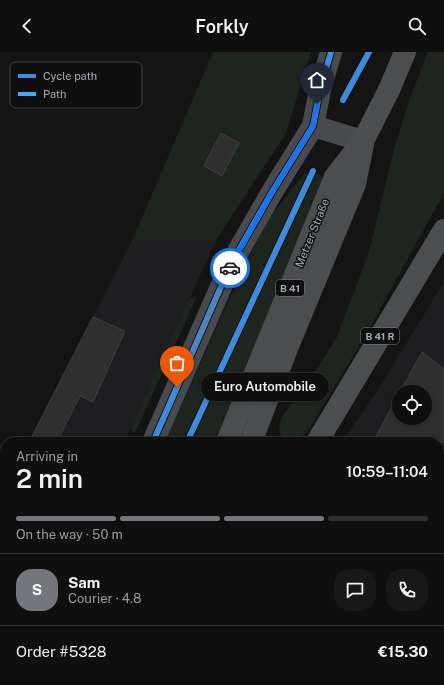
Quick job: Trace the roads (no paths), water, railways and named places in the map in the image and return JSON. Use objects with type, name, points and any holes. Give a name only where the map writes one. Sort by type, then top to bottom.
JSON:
[{"type":"main road","name":"Metzer Straße","points":[[229,437],[335,177],[363,140],[389,90],[405,52]]},
{"type":"main road","name":"Metzer Straße","points":[[253,437],[288,346],[355,184],[363,140]]},
{"type":"main road","name":"B 41 R","points":[[320,437],[444,230]]},
{"type":"street","points":[[155,437],[232,264],[272,192],[313,126],[320,90],[331,52]]},
{"type":"street","points":[[313,126],[363,140]]},
{"type":"place","name":"Euro Automobile","points":[[177,387]]}]
